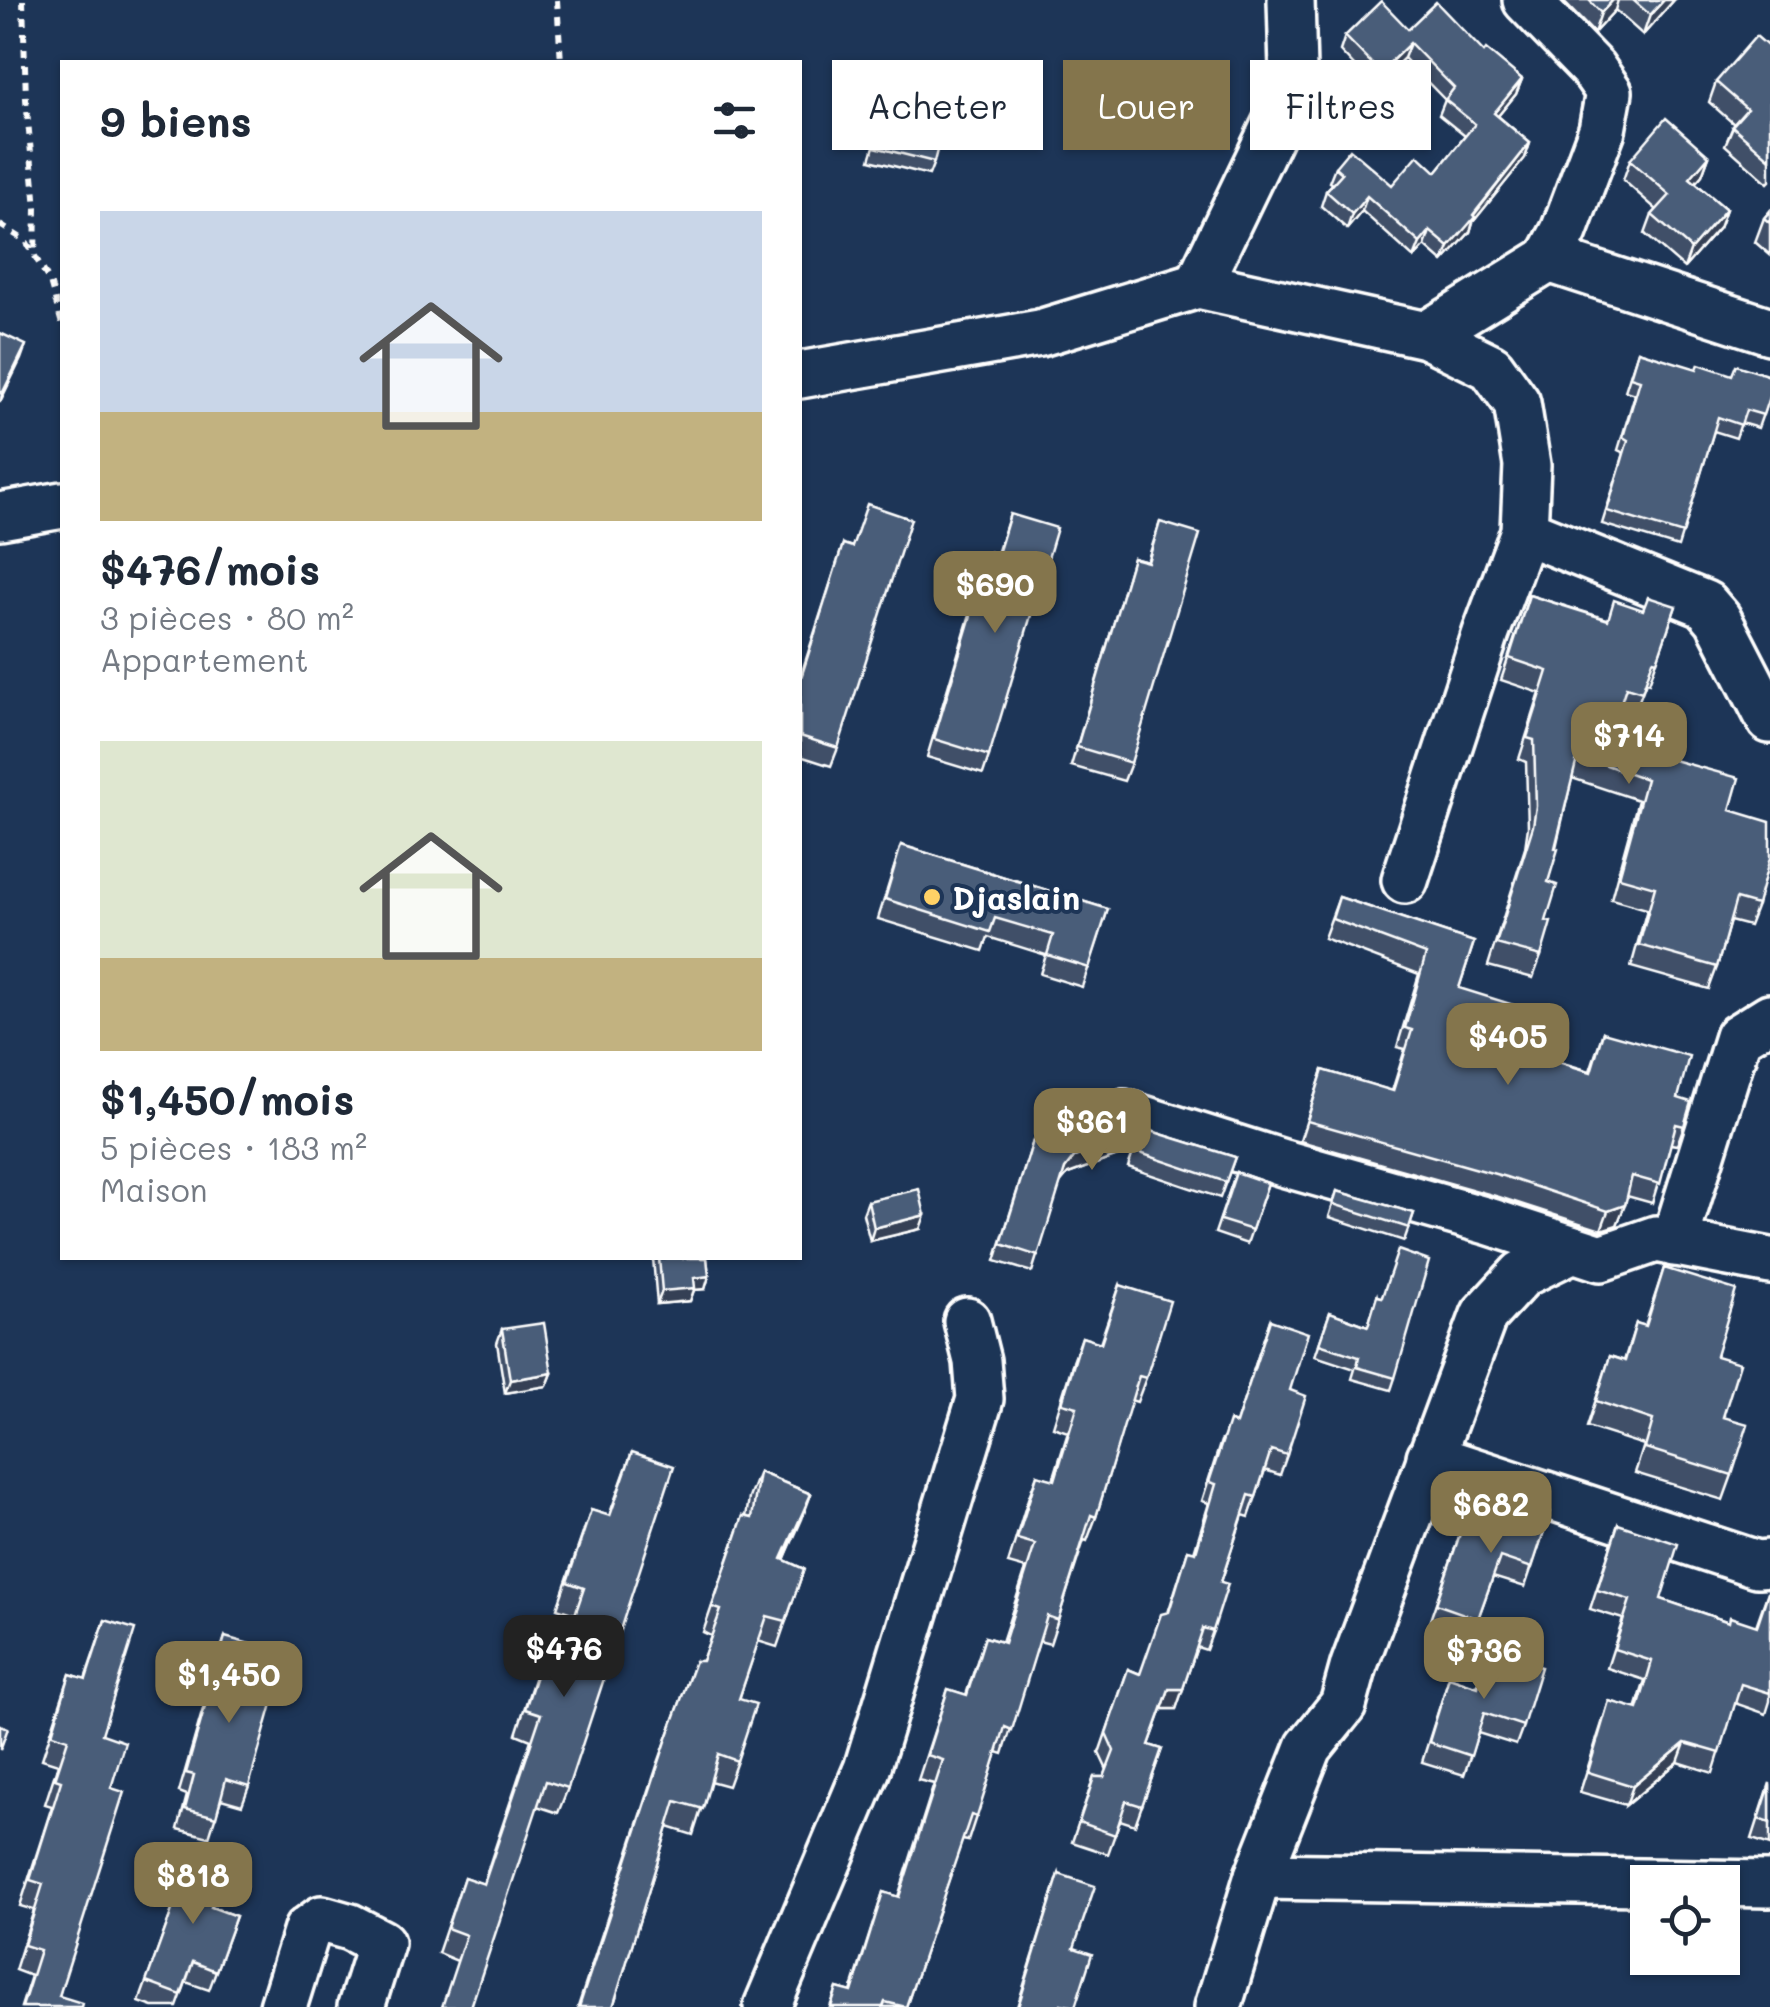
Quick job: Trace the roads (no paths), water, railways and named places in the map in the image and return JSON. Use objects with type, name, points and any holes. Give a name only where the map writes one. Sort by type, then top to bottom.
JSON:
[{"type":"street","points":[[1198,285],[1286,102],[1292,70],[1291,0]]},
{"type":"street","points":[[1426,335],[1549,259],[1564,231],[1602,130],[1609,92],[1593,68],[1526,0]]},
{"type":"street","points":[[1549,259],[1770,330]]},
{"type":"street","points":[[802,376],[1040,333],[1198,285],[1426,335],[1491,366],[1517,403],[1527,465],[1524,532],[1404,880]]},
{"type":"street","points":[[0,516],[60,506]]},
{"type":"street","points":[[1524,532],[1705,604],[1718,619],[1770,720]]},
{"type":"street","points":[[1674,1243],[1738,1037],[1770,1016]]},
{"type":"street","points":[[1124,1113],[1601,1258],[1656,1240],[1770,1261]]},
{"type":"street","points":[[1218,2007],[1258,1876],[1310,1746],[1343,1706],[1354,1665],[1484,1315],[1522,1274],[1573,1249]]},
{"type":"street","points":[[767,2007],[866,1769],[980,1399],[977,1361],[967,1322]]},
{"type":"street","points":[[1430,1457],[1758,1564],[1770,1563]]},
{"type":"street","points":[[1258,1876],[1770,1884]]},
{"type":"street","points":[[283,2007],[307,1930],[322,1919],[350,1926],[381,1942],[362,2007]]},
{"type":"place","name":"Djaslain","points":[[932,897]]}]
